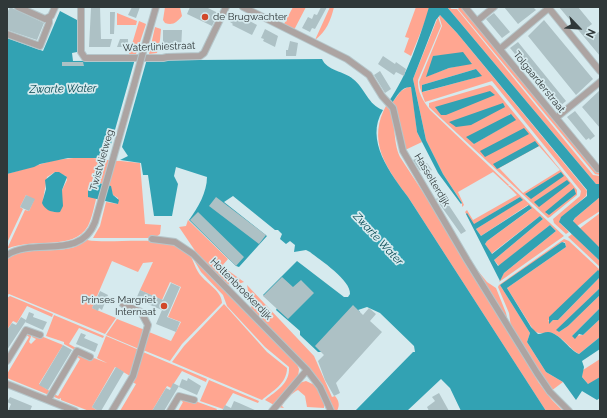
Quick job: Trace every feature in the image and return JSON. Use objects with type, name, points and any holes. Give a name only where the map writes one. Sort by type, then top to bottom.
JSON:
[{"type":"street","points":[[18,7],[45,19],[49,18]]},
{"type":"street","points":[[7,34],[40,46],[49,24],[49,18],[55,7]]},
{"type":"street","name":"Waterliniestraat","points":[[81,7],[81,52],[85,58],[163,58],[167,56],[200,56],[204,53],[226,7]]},
{"type":"street","name":"Twistvlietweg","points":[[7,255],[21,248],[62,246],[77,242],[85,237],[92,228],[156,7]]},
{"type":"street","name":"Hasselterdijk","points":[[243,7],[347,59],[369,76],[382,96],[389,103],[403,151],[408,162],[537,373],[550,392],[569,411]]},
{"type":"street","name":"Tolgaarderstraat","points":[[465,7],[599,168]]},
{"type":"street","points":[[477,21],[494,7]]},
{"type":"street","points":[[500,49],[549,7],[600,71]]},
{"type":"street","points":[[556,118],[600,82]]},
{"type":"street","name":"Holtenbroekerdijk","points":[[152,239],[175,242],[190,251],[307,370],[320,387],[331,411]]},
{"type":"street","points":[[112,411],[133,376],[148,325],[141,312],[123,304]]},
{"type":"street","points":[[7,361],[26,330],[40,335]]},
{"type":"street","points":[[48,400],[77,351],[90,357]]},
{"type":"street","points":[[272,411],[307,370]]},
{"type":"street","points":[[7,385],[75,411]]},
{"type":"street","points":[[170,411],[179,396],[194,400]]},
{"type":"shaded area","points":[[165,7],[180,7],[182,16],[175,23],[165,23],[163,20]]},
{"type":"shaded area","points":[[293,7],[306,7],[294,30],[284,24]]},
{"type":"shaded area","points":[[330,7],[334,7],[330,21],[319,37],[315,40]]},
{"type":"shaded area","points":[[416,7],[431,7],[411,56],[404,52],[409,38],[405,37]]},
{"type":"shaded area","points":[[447,7],[457,9],[593,175],[600,176],[600,184],[596,184]]},
{"type":"shaded area","points":[[462,7],[598,172],[600,171],[600,175],[595,174],[458,9]]},
{"type":"shaded area","points":[[117,13],[137,21],[136,25],[117,25]]},
{"type":"shaded area","points":[[440,15],[457,33],[587,191],[586,196],[560,219],[560,223],[569,232],[566,234],[554,223],[553,219],[580,196],[581,191],[492,81],[425,102],[419,82],[442,26]],"holes":[[[444,55],[472,63],[449,68],[427,76],[434,56]],[[476,69],[481,76],[423,92],[422,85]]]},
{"type":"shaded area","points":[[438,17],[441,26],[418,80],[418,88],[421,96],[430,110],[509,185],[508,186],[493,172],[458,192],[464,205],[462,207],[462,203],[443,174],[426,140],[413,79]]},
{"type":"shaded area","points":[[139,21],[146,24],[136,54],[129,54]]},
{"type":"shaded area","points":[[155,27],[161,29],[160,40],[157,53],[149,54]]},
{"type":"shaded area","points":[[490,85],[492,86],[577,190],[577,195],[548,218],[429,107],[429,103]],"holes":[[[510,114],[515,120],[472,145]],[[539,146],[560,170],[523,193],[499,168]]]},
{"type":"shaded area","points":[[411,87],[417,132],[422,142],[403,151],[395,105],[392,103],[401,91]]},
{"type":"shaded area","points":[[387,104],[392,117],[396,144],[400,157],[449,232],[539,383],[563,411],[546,411],[408,197],[392,175],[381,153],[378,130],[381,117]]},
{"type":"shaded area","points":[[83,157],[140,163],[145,224],[161,225],[160,234],[156,237],[148,238],[93,238],[100,226],[106,202],[118,204],[118,198],[113,195],[108,186],[92,184],[88,189],[96,199],[88,226],[81,234],[62,242],[28,244],[7,249],[25,210],[29,211],[34,200],[26,195],[20,207],[23,209],[7,243],[7,174],[55,160]],"holes":[[[55,172],[66,176],[67,180],[62,190],[60,212],[50,211],[43,200],[47,177]]]},
{"type":"shaded area","points":[[508,186],[510,186],[564,236],[499,282],[504,273],[556,231],[550,225],[499,266],[494,260],[543,219],[540,216],[491,254],[485,244],[487,241],[531,209],[528,205],[481,236],[476,229],[522,200],[520,197],[473,225],[465,212],[467,210],[473,220],[517,195]]},
{"type":"shaded area","points":[[600,197],[600,211],[577,226],[573,222],[575,218]]},
{"type":"shaded area","points":[[600,213],[600,248],[579,229]]},
{"type":"shaded area","points":[[188,220],[228,259],[222,266],[244,282],[235,285],[226,284],[200,258],[179,227],[186,226]]},
{"type":"shaded area","points":[[572,234],[600,261],[600,267],[568,237]]},
{"type":"shaded area","points":[[564,239],[569,241],[600,270],[600,272],[597,271],[548,321],[551,322],[553,320],[558,320],[600,277],[600,288],[557,330],[559,332],[568,326],[600,295],[600,308],[572,336],[583,335],[600,319],[600,337],[579,354],[556,335],[534,331],[507,288],[566,247],[565,242],[562,242],[508,282],[500,285],[530,333],[527,342],[546,372],[563,382],[551,391],[511,327],[509,313],[498,287],[499,285]]},
{"type":"shaded area","points":[[87,240],[156,241],[181,247],[189,253],[200,274],[220,295],[222,303],[182,344],[170,361],[143,350],[149,332],[171,341],[181,322],[168,317],[181,287],[170,282],[162,300],[140,290],[153,262],[143,263],[138,272],[112,261],[92,308],[116,318],[105,334],[9,294],[7,295],[7,259],[22,252],[73,247]]},
{"type":"shaded area","points":[[191,255],[295,360],[299,369],[298,377],[274,405],[265,400],[285,383],[289,373],[289,367],[265,347],[227,306],[223,295],[201,272]]},
{"type":"shaded area","points":[[474,266],[487,282],[496,288],[508,322]]},
{"type":"shaded area","points":[[247,285],[314,356],[332,397],[335,396],[338,401],[339,407],[337,411],[333,411],[325,392],[252,312]]},
{"type":"shaded area","points":[[10,296],[53,314],[52,317],[27,306],[17,323],[13,321],[7,330],[7,298]]},
{"type":"shaded area","points":[[224,304],[267,352],[287,368],[282,383],[262,400],[172,362],[184,346]]},
{"type":"shaded area","points":[[54,315],[104,336],[103,338],[79,328],[69,344],[76,348],[75,350],[64,344],[64,342],[46,336]]},
{"type":"shaded area","points":[[117,319],[145,330],[139,349],[106,335]]},
{"type":"shaded area","points":[[25,334],[32,334],[29,342],[31,344],[36,339],[32,337],[33,335],[41,336],[63,345],[39,384],[51,392],[49,395],[7,378],[7,374],[29,337]]},
{"type":"shaded area","points":[[106,336],[139,350],[130,376],[115,367],[92,407],[98,411],[89,411],[61,400],[61,398],[59,399],[52,396],[54,394],[58,396],[80,359],[76,356],[88,356],[107,363],[97,358]]},
{"type":"shaded area","points":[[143,352],[207,379],[206,382],[182,371],[171,388],[167,386],[152,411],[120,411],[136,384],[132,382]]},
{"type":"shaded area","points":[[600,359],[600,377],[589,385],[582,377],[583,370]]},
{"type":"shaded area","points":[[209,380],[259,401],[258,403],[233,393],[223,409],[200,401]]},
{"type":"shaded area","points":[[306,381],[319,387],[324,401],[324,408],[307,407],[305,396],[298,390],[285,402],[282,406],[284,408],[277,407],[299,383]]},
{"type":"shaded area","points":[[179,399],[195,401],[217,409],[216,411],[178,411],[183,402]]},
{"type":"water","points":[[429,7],[447,7],[596,184],[600,184],[600,197],[573,221],[600,248],[600,261],[559,222],[561,217],[587,196],[587,190],[457,33],[440,15],[436,20],[413,79],[426,140],[443,174],[462,203],[461,204],[438,173],[417,132],[411,87],[402,90],[392,103],[389,101],[402,80],[417,43]]},
{"type":"water","name":"Zwarte Water","points":[[60,11],[77,20],[77,52],[72,53],[73,61],[322,59],[328,66],[353,79],[370,100],[378,108],[383,110],[378,121],[376,133],[382,156],[394,178],[408,197],[546,411],[461,411],[450,388],[441,379],[407,411],[355,411],[413,352],[415,352],[414,346],[380,313],[367,307],[358,310],[360,312],[322,352],[318,352],[300,335],[300,331],[276,310],[277,308],[263,295],[297,261],[344,297],[348,297],[350,294],[346,283],[334,271],[310,252],[306,250],[294,252],[295,245],[290,241],[286,244],[280,239],[282,234],[278,230],[275,230],[233,196],[224,202],[267,236],[239,267],[236,266],[189,220],[201,200],[207,183],[207,177],[176,167],[174,176],[178,184],[172,216],[154,216],[148,175],[143,175],[141,163],[107,158],[68,158],[40,164],[7,174],[7,38],[43,51]]},
{"type":"water","points":[[463,52],[472,64],[449,68],[426,77],[433,56]]},
{"type":"water","points":[[476,69],[482,76],[422,92],[422,85]]},
{"type":"water","points":[[490,91],[495,95],[446,115],[441,115],[435,107]]},
{"type":"water","points":[[503,103],[505,107],[471,125],[456,127],[449,122]]},
{"type":"water","points":[[511,114],[516,120],[474,144],[466,137]]},
{"type":"water","points":[[524,128],[529,134],[485,157],[480,151]]},
{"type":"water","points":[[535,141],[539,146],[497,169],[493,164]]},
{"type":"water","points":[[55,172],[59,172],[67,177],[62,190],[63,206],[60,212],[54,212],[45,208],[42,203],[46,189],[45,180]]},
{"type":"water","points":[[561,172],[564,176],[531,199],[525,194]]},
{"type":"water","points":[[567,180],[570,183],[569,184],[539,207],[534,202]]},
{"type":"water","points":[[94,182],[111,186],[113,195],[119,200],[118,204],[88,197],[88,189]]},
{"type":"water","points":[[574,188],[576,194],[549,215],[545,212]]},
{"type":"water","points":[[520,197],[523,200],[476,229],[481,236],[529,205],[532,208],[487,241],[485,244],[492,254],[540,216],[543,219],[494,260],[498,266],[550,225],[556,231],[504,273],[500,281],[466,214],[467,213],[474,224]]},
{"type":"water","points":[[562,242],[565,243],[566,247],[507,288],[531,327],[538,334],[547,332],[552,333],[579,354],[600,337],[600,349],[582,361],[584,367],[582,377],[588,384],[600,377],[600,398],[597,400],[582,391],[576,400],[563,382],[546,372],[527,342],[530,333],[500,285]]},
{"type":"water","points":[[598,270],[600,272],[600,277],[558,320],[553,320],[549,324],[549,317]]},
{"type":"water","points":[[600,288],[600,295],[568,326],[559,332],[556,330]]},
{"type":"water","points":[[600,308],[600,319],[583,335],[579,334],[575,339],[572,336]]},
{"type":"pier","points":[[135,59],[147,59],[122,147],[128,156],[118,161],[107,160],[102,149],[111,144]]},
{"type":"building","points":[[10,7],[44,23],[37,40],[7,30],[7,13]]},
{"type":"building","points":[[100,7],[101,39],[112,39],[110,47],[89,47],[91,8]]},
{"type":"building","points":[[132,7],[140,7],[136,18],[128,15]]},
{"type":"building","name":"de Brugwachter","points":[[190,7],[206,7],[218,13],[212,26],[187,14]]},
{"type":"building","points":[[321,7],[327,7],[315,29],[312,28],[310,32],[302,28],[308,17],[312,19],[314,14],[317,15]]},
{"type":"building","points":[[504,7],[533,7],[536,10],[518,24]]},
{"type":"building","points":[[559,7],[578,7],[592,24],[587,28],[593,36],[600,31],[600,56]]},
{"type":"building","points":[[110,12],[115,12],[114,34],[110,34]]},
{"type":"building","points":[[235,13],[257,25],[252,35],[232,25],[233,24],[230,22]]},
{"type":"building","points":[[494,13],[510,32],[502,38],[486,19]]},
{"type":"building","points":[[544,20],[593,79],[576,95],[528,36]]},
{"type":"building","points":[[265,29],[278,36],[275,47],[263,41],[264,39],[261,38]]},
{"type":"building","points":[[163,30],[182,30],[181,50],[163,50]]},
{"type":"building","points":[[120,39],[128,39],[128,47],[117,47]]},
{"type":"building","points":[[290,41],[298,43],[296,56],[286,56],[286,50],[288,50]]},
{"type":"building","points":[[518,42],[566,101],[559,107],[510,48]]},
{"type":"building","points":[[383,56],[406,69],[404,76],[396,72],[394,75],[378,64]]},
{"type":"building","points":[[62,62],[83,62],[84,66],[62,66]]},
{"type":"building","points":[[380,71],[391,89],[385,93],[374,75]]},
{"type":"building","points":[[600,90],[600,128],[582,107]]},
{"type":"building","points":[[575,111],[595,136],[590,140],[589,138],[586,140],[567,117]]},
{"type":"building","points":[[420,156],[424,165],[427,163],[432,170],[426,173],[424,169],[420,171],[413,160]]},
{"type":"building","points":[[26,195],[35,199],[29,211],[20,207]]},
{"type":"building","points":[[442,195],[466,231],[461,234],[436,199]]},
{"type":"building","points":[[216,197],[266,235],[259,244],[209,206]]},
{"type":"building","points":[[198,212],[244,257],[236,266],[190,220]]},
{"type":"building","points":[[282,277],[293,287],[301,280],[314,293],[288,319],[263,296]]},
{"type":"building","points":[[171,283],[180,287],[167,317],[180,322],[176,332],[156,324],[162,310],[136,299],[140,290],[163,300]]},
{"type":"building","points":[[100,291],[108,295],[102,310],[99,308],[98,311],[92,308]]},
{"type":"building","points":[[353,305],[363,315],[369,308],[376,314],[370,321],[382,332],[336,383],[340,393],[334,396],[325,380],[318,361],[324,355],[315,346]]},
{"type":"building","points":[[29,312],[34,314],[33,317],[47,322],[43,330],[25,322],[7,350],[7,330],[12,323],[16,325],[21,317],[26,320]]},
{"type":"building","points":[[81,333],[86,335],[84,338],[98,344],[95,352],[76,344]]},
{"type":"building","points":[[63,345],[72,350],[48,390],[39,385]]},
{"type":"building","points":[[116,367],[124,372],[101,411],[98,411],[92,407]]},
{"type":"building","points":[[188,378],[201,386],[197,395],[179,387],[182,379],[187,381]]},
{"type":"building","points":[[173,383],[179,386],[164,411],[152,411],[166,388],[170,390]]},
{"type":"building","points":[[439,393],[449,411],[429,411],[427,407],[435,401],[432,397]]},
{"type":"building","points":[[10,397],[32,406],[30,411],[8,411],[11,404],[7,402]]},
{"type":"building","points":[[234,401],[257,411],[222,411],[225,405],[231,408]]},
{"type":"place","name":"de Brugwachter","points":[[205,17]]},
{"type":"place","name":"Prinses Margriet Internaat","points":[[164,306]]}]
